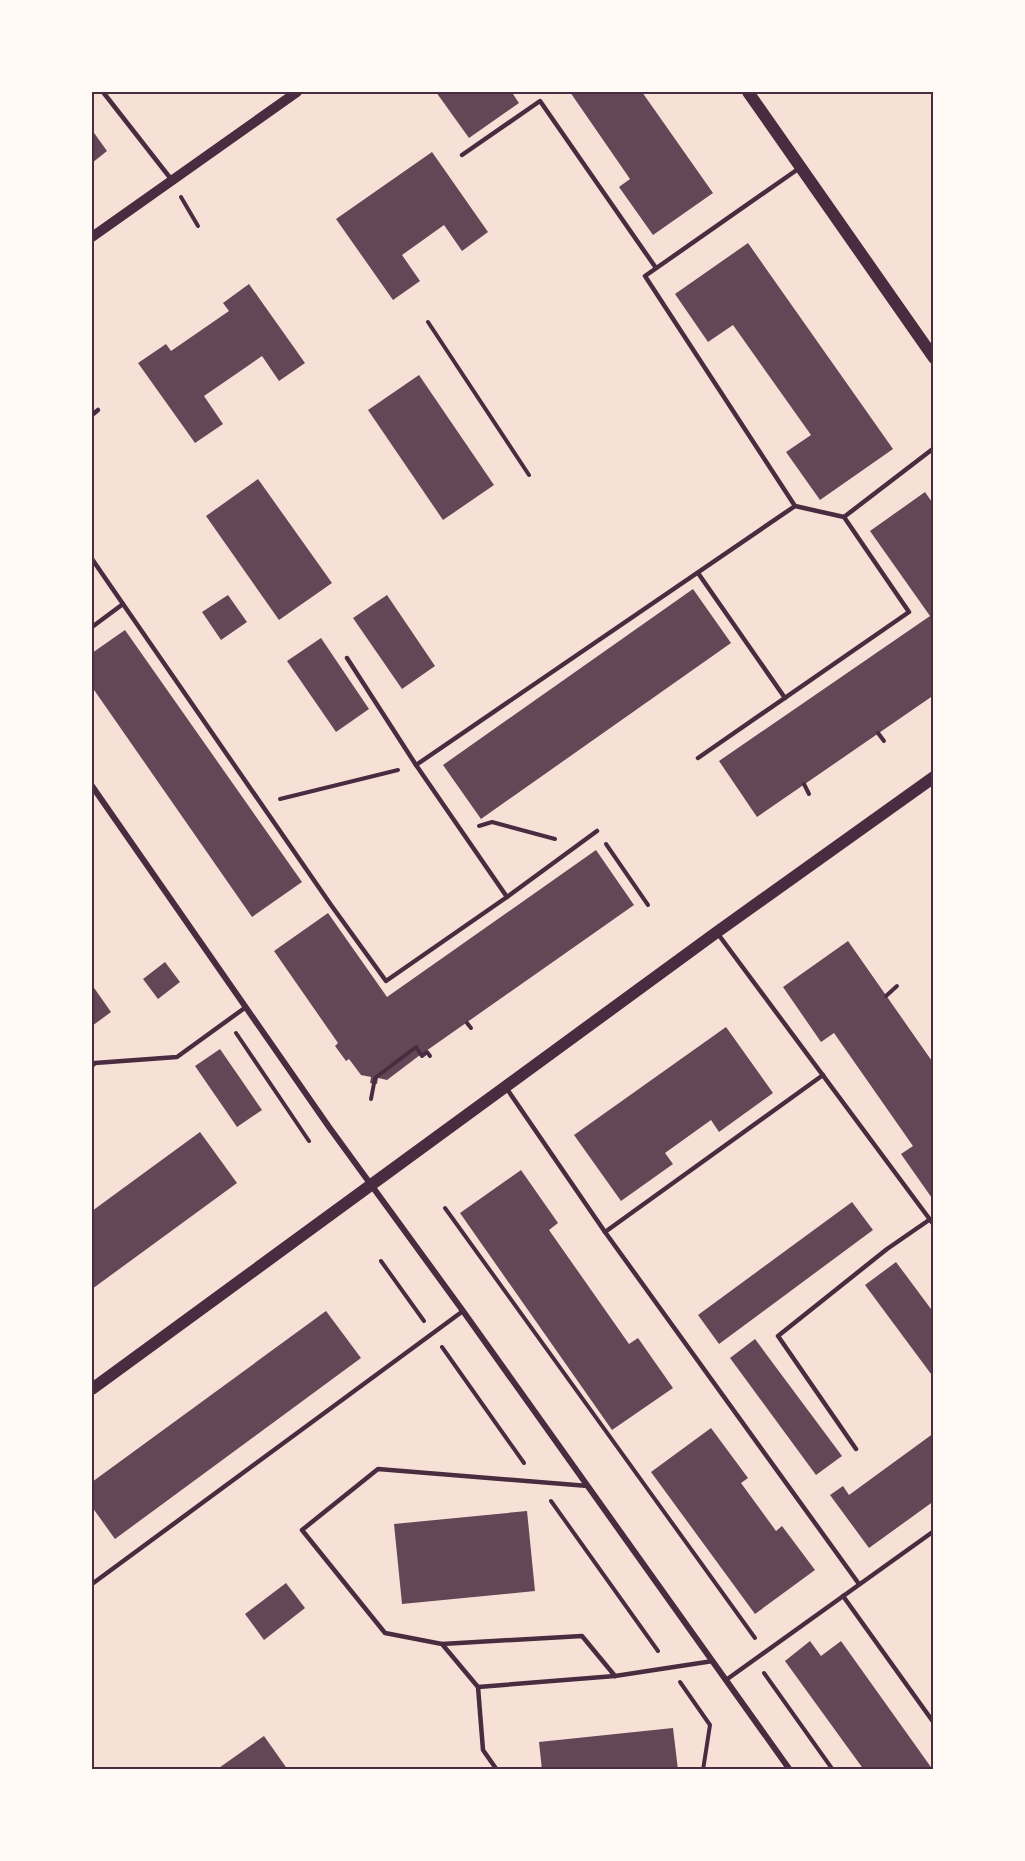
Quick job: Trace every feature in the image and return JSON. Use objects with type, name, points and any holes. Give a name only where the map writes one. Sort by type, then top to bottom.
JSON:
[{"type":"main road","points":[[748,92],[933,358]]},
{"type":"main road","points":[[92,1389],[505,1086],[933,777]]},
{"type":"street","points":[[92,237],[297,92]]},
{"type":"street","points":[[92,786],[246,1007],[790,1770]]},
{"type":"lane","points":[[103,92],[172,180]]},
{"type":"lane","points":[[462,155],[540,101],[656,268]]},
{"type":"lane","points":[[698,758],[909,612],[844,517],[795,506],[645,276],[801,167]]},
{"type":"lane","points":[[92,415],[98,410]]},
{"type":"lane","points":[[844,517],[933,448]]},
{"type":"lane","points":[[416,765],[795,506]]},
{"type":"lane","points":[[92,559],[386,981],[597,831]]},
{"type":"lane","points":[[698,573],[785,698]]},
{"type":"lane","points":[[92,627],[123,604]]},
{"type":"lane","points":[[347,658],[416,765],[507,897]]},
{"type":"lane","points":[[717,932],[933,1225]]},
{"type":"lane","points":[[92,1066],[95,1063],[177,1057],[246,1007]]},
{"type":"lane","points":[[606,1232],[823,1075]]},
{"type":"lane","points":[[505,1086],[606,1232],[859,1584]]},
{"type":"lane","points":[[856,1449],[778,1336],[887,1249],[929,1220]]},
{"type":"lane","points":[[92,1584],[463,1311]]},
{"type":"lane","points":[[588,1486],[378,1469],[302,1530],[385,1633],[442,1644],[582,1636],[615,1676]]},
{"type":"lane","points":[[726,1680],[933,1531]]},
{"type":"lane","points":[[843,1596],[933,1723]]},
{"type":"lane","points":[[442,1644],[478,1687],[483,1750],[497,1770]]},
{"type":"lane","points":[[478,1687],[615,1676],[713,1661]]},
{"type":"path","points":[[172,180],[198,226]]},
{"type":"path","points":[[428,322],[529,476]]},
{"type":"path","points":[[878,733],[884,741]]},
{"type":"path","points":[[262,804],[416,765]]},
{"type":"path","points":[[804,784],[809,794]]},
{"type":"path","points":[[461,831],[492,822],[576,845]]},
{"type":"path","points":[[597,831],[648,905]]},
{"type":"path","points":[[886,996],[897,986]]},
{"type":"path","points":[[228,1020],[309,1141]]},
{"type":"path","points":[[467,1023],[471,1028]]},
{"type":"path","points":[[371,1099],[375,1078],[416,1047],[422,1056],[427,1052],[430,1056]]},
{"type":"path","points":[[445,1208],[755,1638],[759,1667],[833,1770]]},
{"type":"path","points":[[381,1261],[710,1725],[703,1770]]},
{"type":"building","points":[[436,92],[517,92],[513,94],[519,103],[469,138]]},
{"type":"building","points":[[570,92],[642,92],[713,193],[653,235],[619,187],[630,179]]},
{"type":"building","points":[[92,130],[107,151],[92,163]]},
{"type":"building","points":[[432,152],[488,232],[462,251],[444,225],[402,255],[420,281],[393,300],[336,219]]},
{"type":"building","points":[[748,243],[893,449],[820,500],[786,452],[811,435],[733,325],[708,342],[675,294]]},
{"type":"building","points":[[249,284],[305,363],[279,381],[262,356],[204,396],[223,424],[195,443],[138,363],[166,344],[171,351],[229,311],[223,303]]},
{"type":"building","points":[[419,375],[494,485],[443,520],[368,410]]},
{"type":"building","points":[[258,479],[332,583],[279,620],[206,516]]},
{"type":"building","points":[[925,492],[934,505],[934,695],[757,817],[719,761],[930,616],[870,531]]},
{"type":"building","points":[[693,589],[731,643],[481,819],[443,765]]},
{"type":"building","points":[[228,595],[247,622],[221,640],[202,612]]},
{"type":"building","points":[[387,595],[435,666],[402,689],[353,618]]},
{"type":"building","points":[[125,630],[302,882],[252,917],[92,687],[92,653]]},
{"type":"building","points":[[321,638],[369,709],[336,732],[287,661]]},
{"type":"building","points":[[596,850],[634,905],[426,1051],[427,1054],[422,1058],[420,1055],[387,1080],[378,1078],[377,1084],[370,1083],[371,1077],[361,1075],[349,1059],[346,1061],[335,1046],[338,1043],[274,951],[328,913],[387,997]]},
{"type":"building","points":[[848,941],[934,1064],[934,1201],[901,1154],[913,1146],[834,1033],[821,1042],[783,987]]},
{"type":"building","points":[[165,962],[180,982],[158,999],[143,979]]},
{"type":"building","points":[[92,985],[111,1012],[92,1026]]},
{"type":"building","points":[[726,1027],[773,1093],[719,1132],[711,1120],[665,1153],[673,1164],[621,1201],[574,1135]]},
{"type":"building","points":[[220,1049],[262,1110],[237,1127],[195,1066]]},
{"type":"building","points":[[200,1132],[237,1183],[92,1289],[92,1211]]},
{"type":"building","points":[[521,1170],[558,1223],[549,1230],[629,1344],[638,1338],[673,1388],[612,1430],[460,1213]]},
{"type":"building","points":[[852,1202],[873,1230],[719,1344],[698,1315]]},
{"type":"building","points":[[896,1262],[934,1313],[934,1378],[865,1285]]},
{"type":"building","points":[[326,1311],[361,1358],[115,1539],[92,1507],[92,1482]]},
{"type":"building","points":[[755,1339],[842,1456],[816,1475],[730,1358]]},
{"type":"building","points":[[711,1428],[748,1478],[741,1483],[776,1531],[782,1526],[815,1570],[755,1614],[651,1472]]},
{"type":"building","points":[[934,1433],[934,1501],[869,1548],[830,1495],[843,1486],[849,1495]]},
{"type":"building","points":[[527,1511],[535,1591],[402,1604],[394,1524]]},
{"type":"building","points":[[286,1583],[305,1608],[264,1640],[245,1614]]},
{"type":"building","points":[[810,1641],[821,1656],[841,1641],[933,1770],[864,1770],[785,1661]]},
{"type":"building","points":[[673,1728],[678,1770],[542,1770],[539,1742]]},
{"type":"building","points":[[264,1736],[288,1770],[216,1770]]}]
